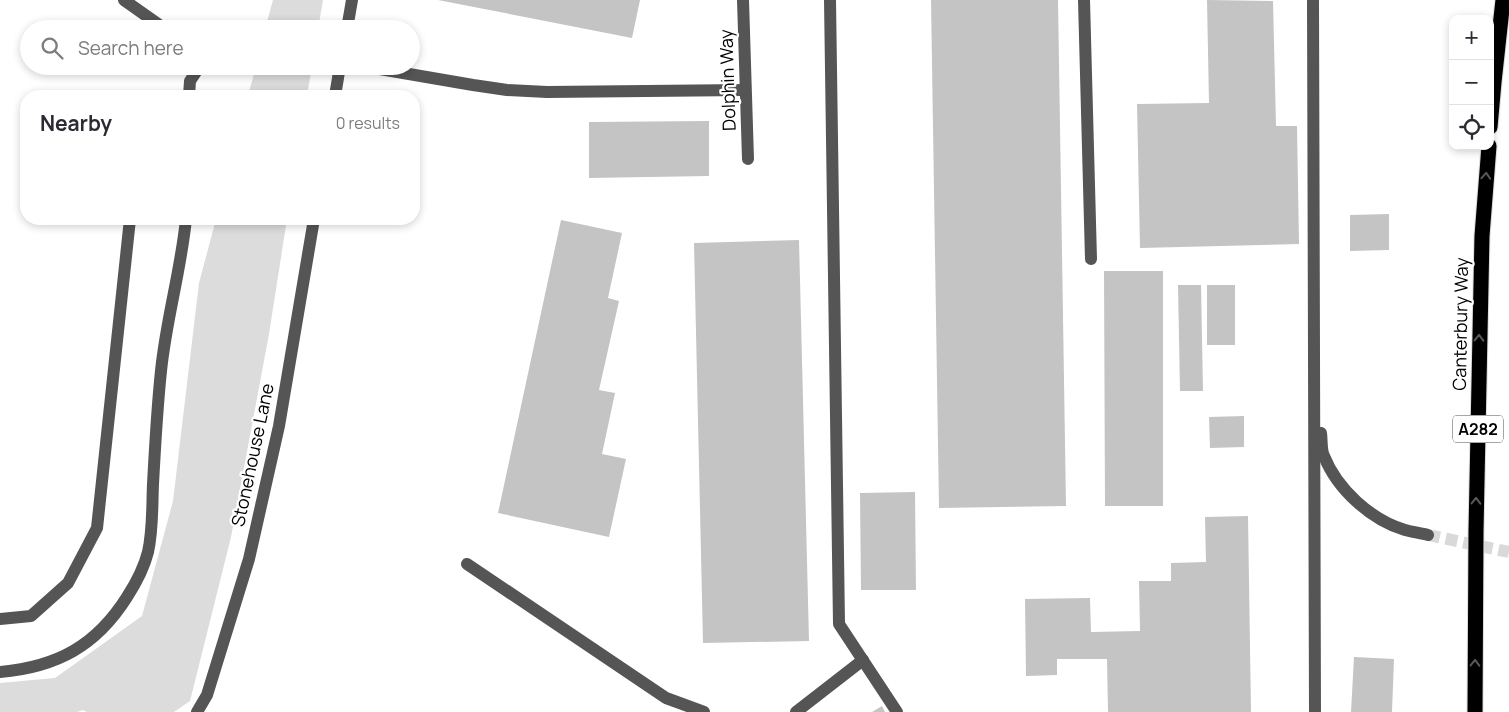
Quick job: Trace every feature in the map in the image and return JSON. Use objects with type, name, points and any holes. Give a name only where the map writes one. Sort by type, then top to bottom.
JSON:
[{"type":"highway","points":[[1492,105],[1503,0]]},
{"type":"highway","name":"Canterbury Way","points":[[1475,712],[1476,492],[1482,236],[1489,150]]},
{"type":"street","points":[[124,0],[152,20]]},
{"type":"street","points":[[349,20],[352,0]]},
{"type":"street","name":"Dolphin Way","points":[[743,0],[748,159]]},
{"type":"street","points":[[830,0],[839,624],[896,712]]},
{"type":"street","points":[[1084,0],[1091,259]]},
{"type":"street","points":[[1313,0],[1315,712]]},
{"type":"street","points":[[189,90],[190,81],[194,75]]},
{"type":"street","points":[[336,90],[338,75]]},
{"type":"street","points":[[415,75],[508,90],[557,92],[745,90]]},
{"type":"street","points":[[0,619],[31,616],[68,583],[97,528],[129,225]]},
{"type":"street","points":[[0,672],[24,670],[40,666],[70,654],[92,638],[116,614],[134,585],[143,564],[147,554],[151,525],[156,416],[161,369],[185,225]]},
{"type":"street","name":"Stonehouse Lane","points":[[206,712],[207,695],[251,550],[279,426],[313,225]]},
{"type":"street","points":[[1314,384],[1324,456],[1340,483],[1359,504],[1384,521],[1405,530],[1428,535]]},
{"type":"street","points":[[467,564],[666,698],[704,712]]},
{"type":"street","points":[[796,712],[862,660]]},
{"type":"street","name":"Stonehouse Lane","points":[[197,712],[207,695]]},
{"type":"shaded area","points":[[273,0],[323,0],[320,20],[267,20]]},
{"type":"shaded area","points":[[254,75],[310,75],[308,90],[250,90]]},
{"type":"shaded area","points":[[214,225],[286,225],[269,334],[231,537],[190,701],[174,712],[87,712],[83,710],[77,712],[0,712],[0,683],[55,678],[142,616],[173,501],[199,283]]},
{"type":"building","points":[[438,0],[640,0],[632,38]]},
{"type":"building","points":[[931,0],[1058,0],[1066,506],[939,508]]},
{"type":"building","points":[[1207,0],[1273,1],[1276,126],[1297,126],[1299,244],[1140,248],[1137,104],[1209,103]]},
{"type":"building","points":[[709,121],[709,176],[589,178],[589,122]]},
{"type":"building","points":[[1389,214],[1389,250],[1350,251],[1350,215]]},
{"type":"building","points":[[561,220],[622,233],[608,298],[619,301],[599,390],[615,393],[602,454],[626,459],[609,537],[498,513]]},
{"type":"building","points":[[799,240],[809,641],[703,643],[694,243]]},
{"type":"building","points":[[1104,271],[1163,271],[1163,506],[1105,506]]},
{"type":"building","points":[[1178,285],[1201,285],[1203,391],[1180,391]]},
{"type":"building","points":[[1207,285],[1235,285],[1235,345],[1207,345]]},
{"type":"building","points":[[1244,416],[1244,447],[1210,448],[1209,417]]},
{"type":"building","points":[[915,492],[916,590],[861,590],[860,493]]},
{"type":"building","points":[[1248,516],[1251,712],[1108,712],[1107,659],[1057,659],[1057,675],[1026,676],[1025,599],[1090,598],[1091,632],[1140,631],[1139,581],[1171,581],[1171,563],[1206,562],[1205,517]]},
{"type":"building","points":[[1354,657],[1394,659],[1392,712],[1351,712]]},
{"type":"building","points":[[882,706],[885,712],[872,712]]},
{"type":"tunnel","points":[[1428,535],[1509,552]]}]
